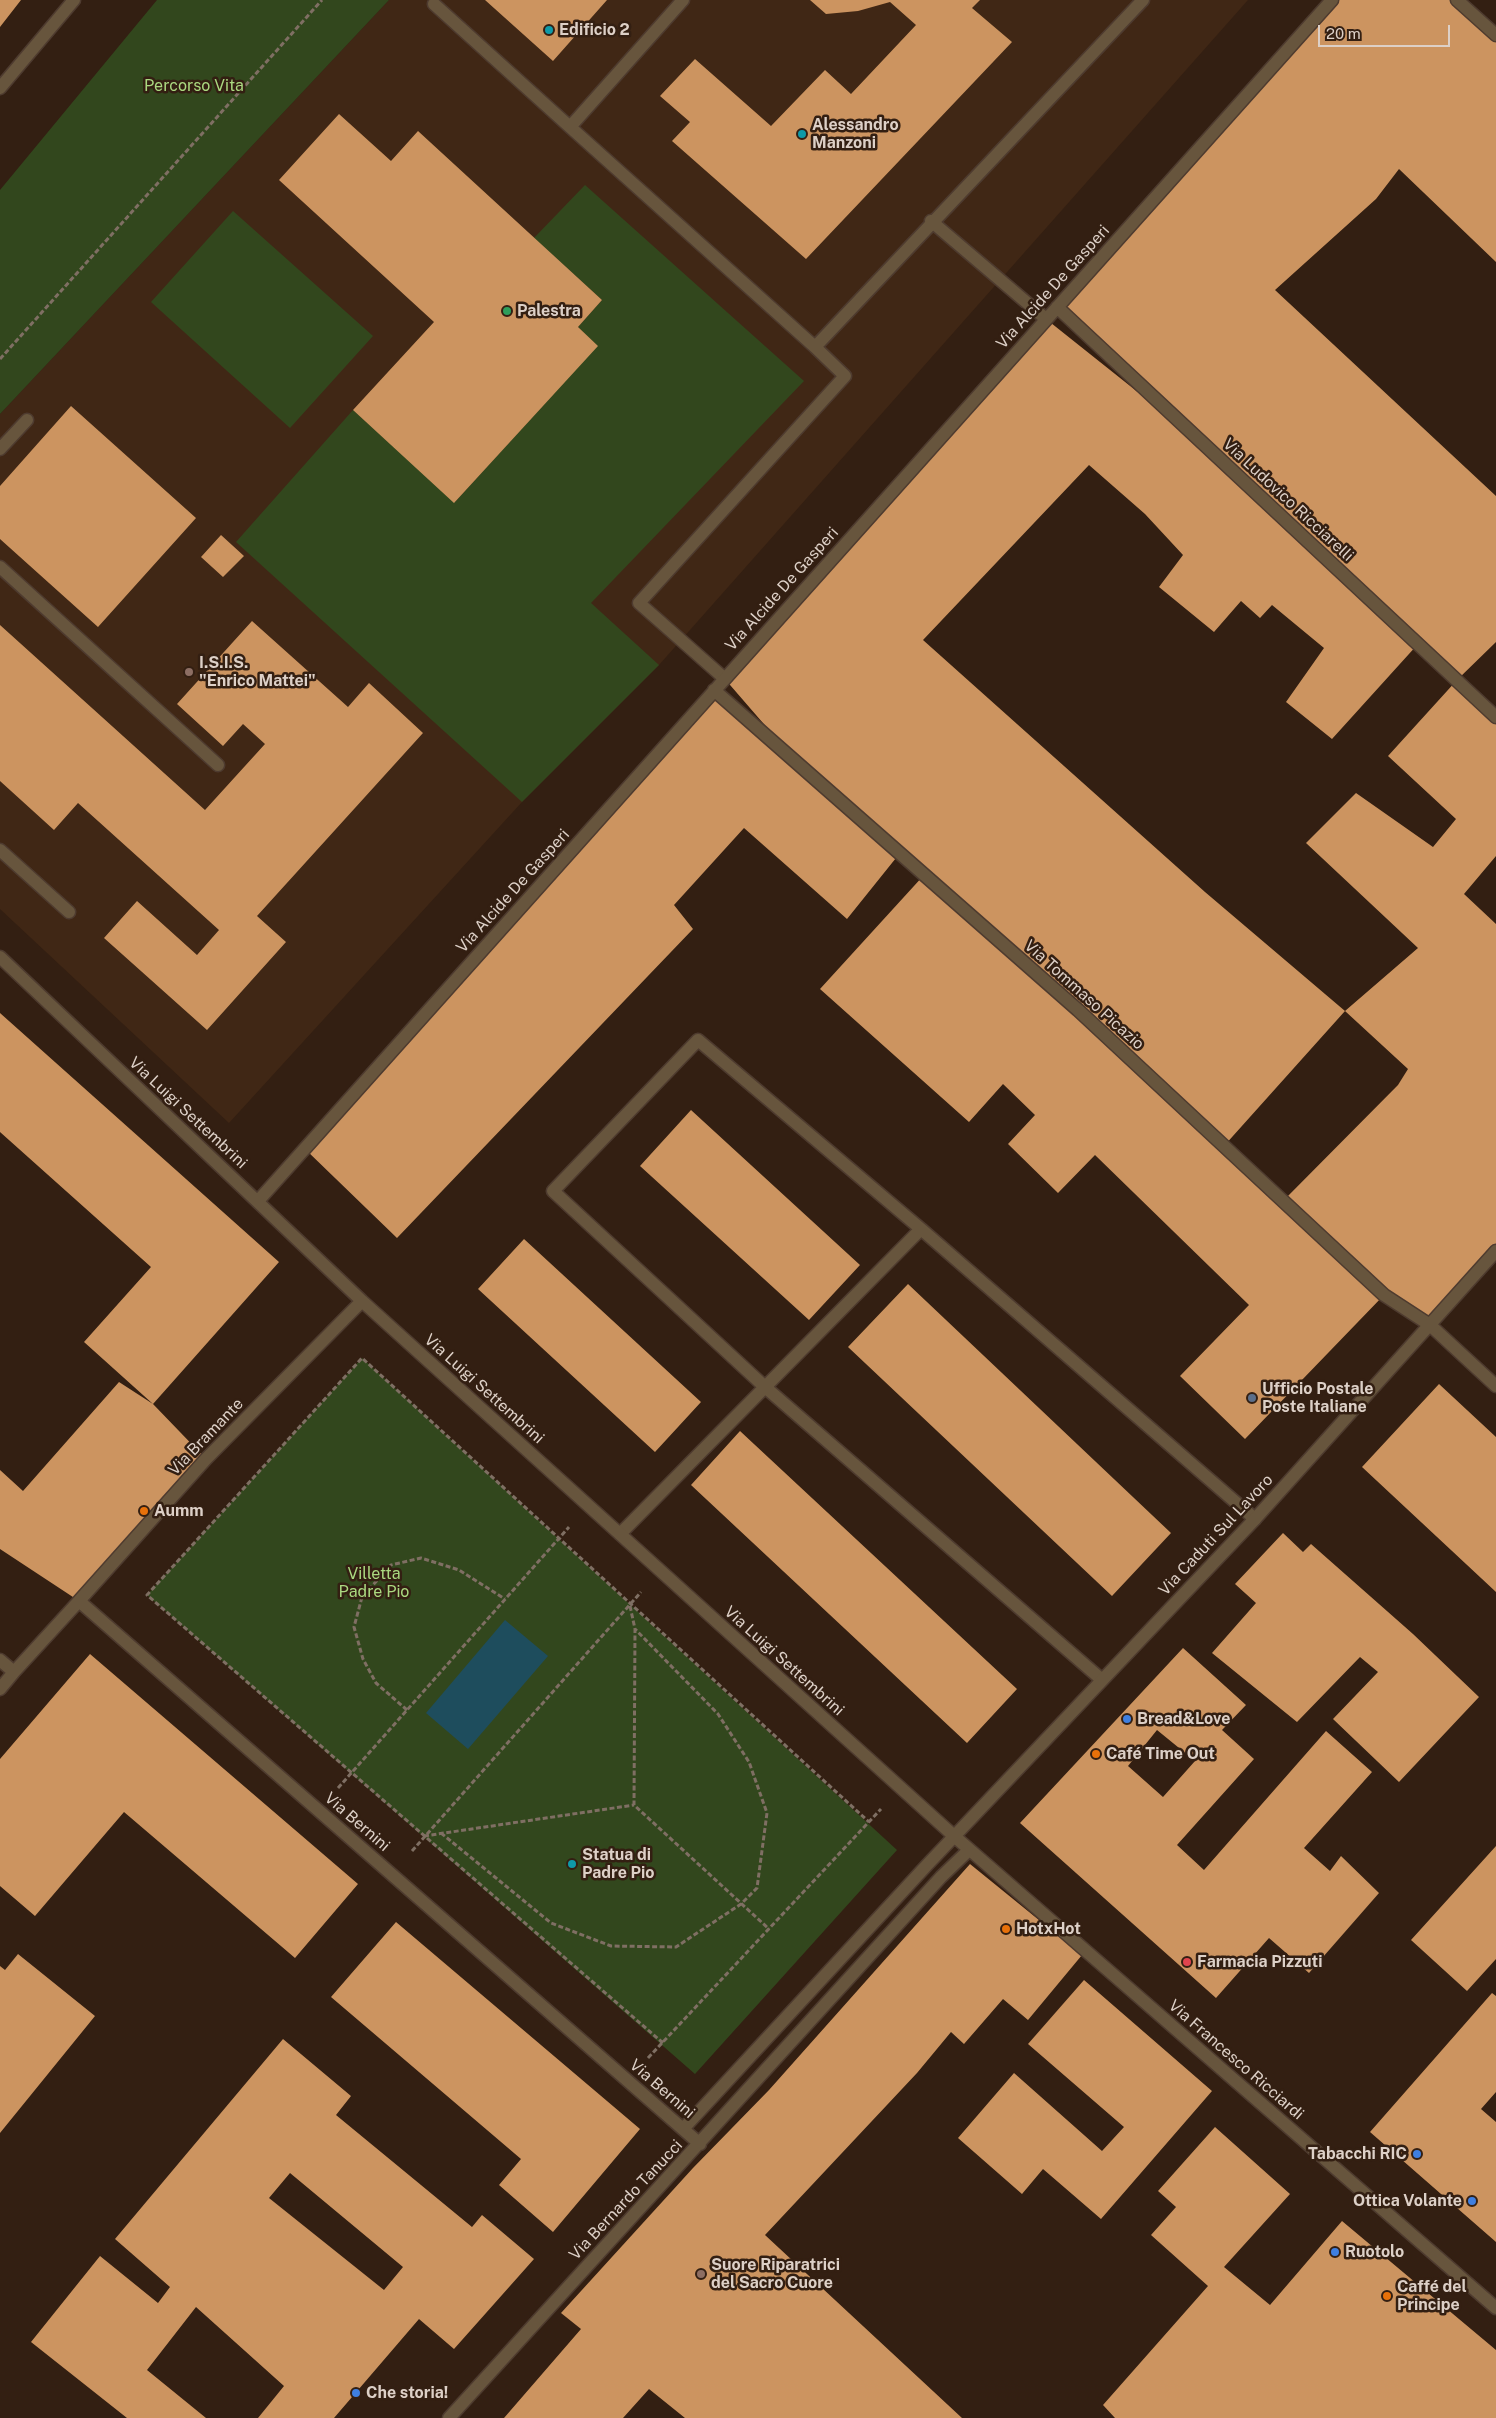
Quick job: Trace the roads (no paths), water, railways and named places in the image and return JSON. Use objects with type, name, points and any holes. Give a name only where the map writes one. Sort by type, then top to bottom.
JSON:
[{"type":"street","points":[[0,88],[74,0]]},
{"type":"street","points":[[570,127],[683,0]]},
{"type":"street","points":[[815,346],[1143,0]]},
{"type":"street","name":"Via Alcide De Gasperi","points":[[258,1201],[1332,0]]},
{"type":"street","points":[[1457,0],[1496,35]]},
{"type":"street","points":[[434,4],[815,346],[845,376],[639,603],[724,678]]},
{"type":"street","points":[[931,222],[1046,320]]},
{"type":"street","name":"Via Ludovico Ricciarelli","points":[[1057,306],[1496,717]]},
{"type":"street","points":[[0,449],[27,420]]},
{"type":"street","points":[[0,568],[218,764]]},
{"type":"street","name":"Via Tommaso Picazio","points":[[714,690],[1078,1010],[1384,1295],[1430,1325],[1496,1386]]},
{"type":"street","points":[[0,850],[69,912]]},
{"type":"street","name":"Via Luigi Settembrini","points":[[0,957],[362,1301],[954,1836]]},
{"type":"street","points":[[1101,1679],[764,1387],[553,1192],[698,1040],[921,1229],[1254,1519]]},
{"type":"street","points":[[620,1534],[921,1229]]},
{"type":"street","name":"Via Caduti Sul Lavoro","points":[[954,1836],[1254,1519],[1496,1251]]},
{"type":"street","name":"Via Bramante","points":[[79,1601],[206,1459],[362,1301]]},
{"type":"street","points":[[0,1689],[79,1601]]},
{"type":"street","name":"Via Bernini","points":[[79,1601],[700,2144]]},
{"type":"street","points":[[0,1660],[14,1672]]},
{"type":"street","name":"Via Francesco Ricciardi","points":[[954,1836],[1496,2308]]},
{"type":"street","name":"Via Bernardo Tanucci","points":[[683,2129],[954,1836]]},
{"type":"street","name":"Via Bernardo Tanucci","points":[[449,2418],[941,1877],[970,1850]]},
{"type":"water","points":[[505,1620],[548,1656],[468,1749],[426,1713]]},
{"type":"place","name":"Edificio 2","points":[[549,30]]},
{"type":"place","name":"Alessandro Manzoni","points":[[802,134]]},
{"type":"place","name":"Palestra","points":[[507,311]]},
{"type":"place","name":"I.S.I.S. \"Enrico Mattei\"","points":[[189,672]]},
{"type":"place","name":"Ufficio Postale Poste Italiane","points":[[1252,1398]]},
{"type":"place","name":"Aumm","points":[[144,1511]]},
{"type":"place","name":"Bread&Love","points":[[1127,1719]]},
{"type":"place","name":"Café Time Out","points":[[1096,1754]]},
{"type":"place","name":"Statua di Padre Pio","points":[[572,1864]]},
{"type":"place","name":"HotxHot","points":[[1006,1929]]},
{"type":"place","name":"Farmacia Pizzuti","points":[[1187,1962]]},
{"type":"place","name":"Tabacchi RIC","points":[[1417,2154]]},
{"type":"place","name":"Ottica Volante","points":[[1472,2201]]},
{"type":"place","name":"Ruotolo","points":[[1335,2252]]},
{"type":"place","name":"Suore Riparatrici del Sacro Cuore","points":[[701,2274]]},
{"type":"place","name":"Caffé del Principe","points":[[1387,2296]]},
{"type":"place","name":"Che storia!","points":[[356,2393]]},
{"type":"park label","name":"Percorso Vita","points":[[194,86]]},
{"type":"park label","name":"Villetta Padre Pio","points":[[374,1583]]}]
